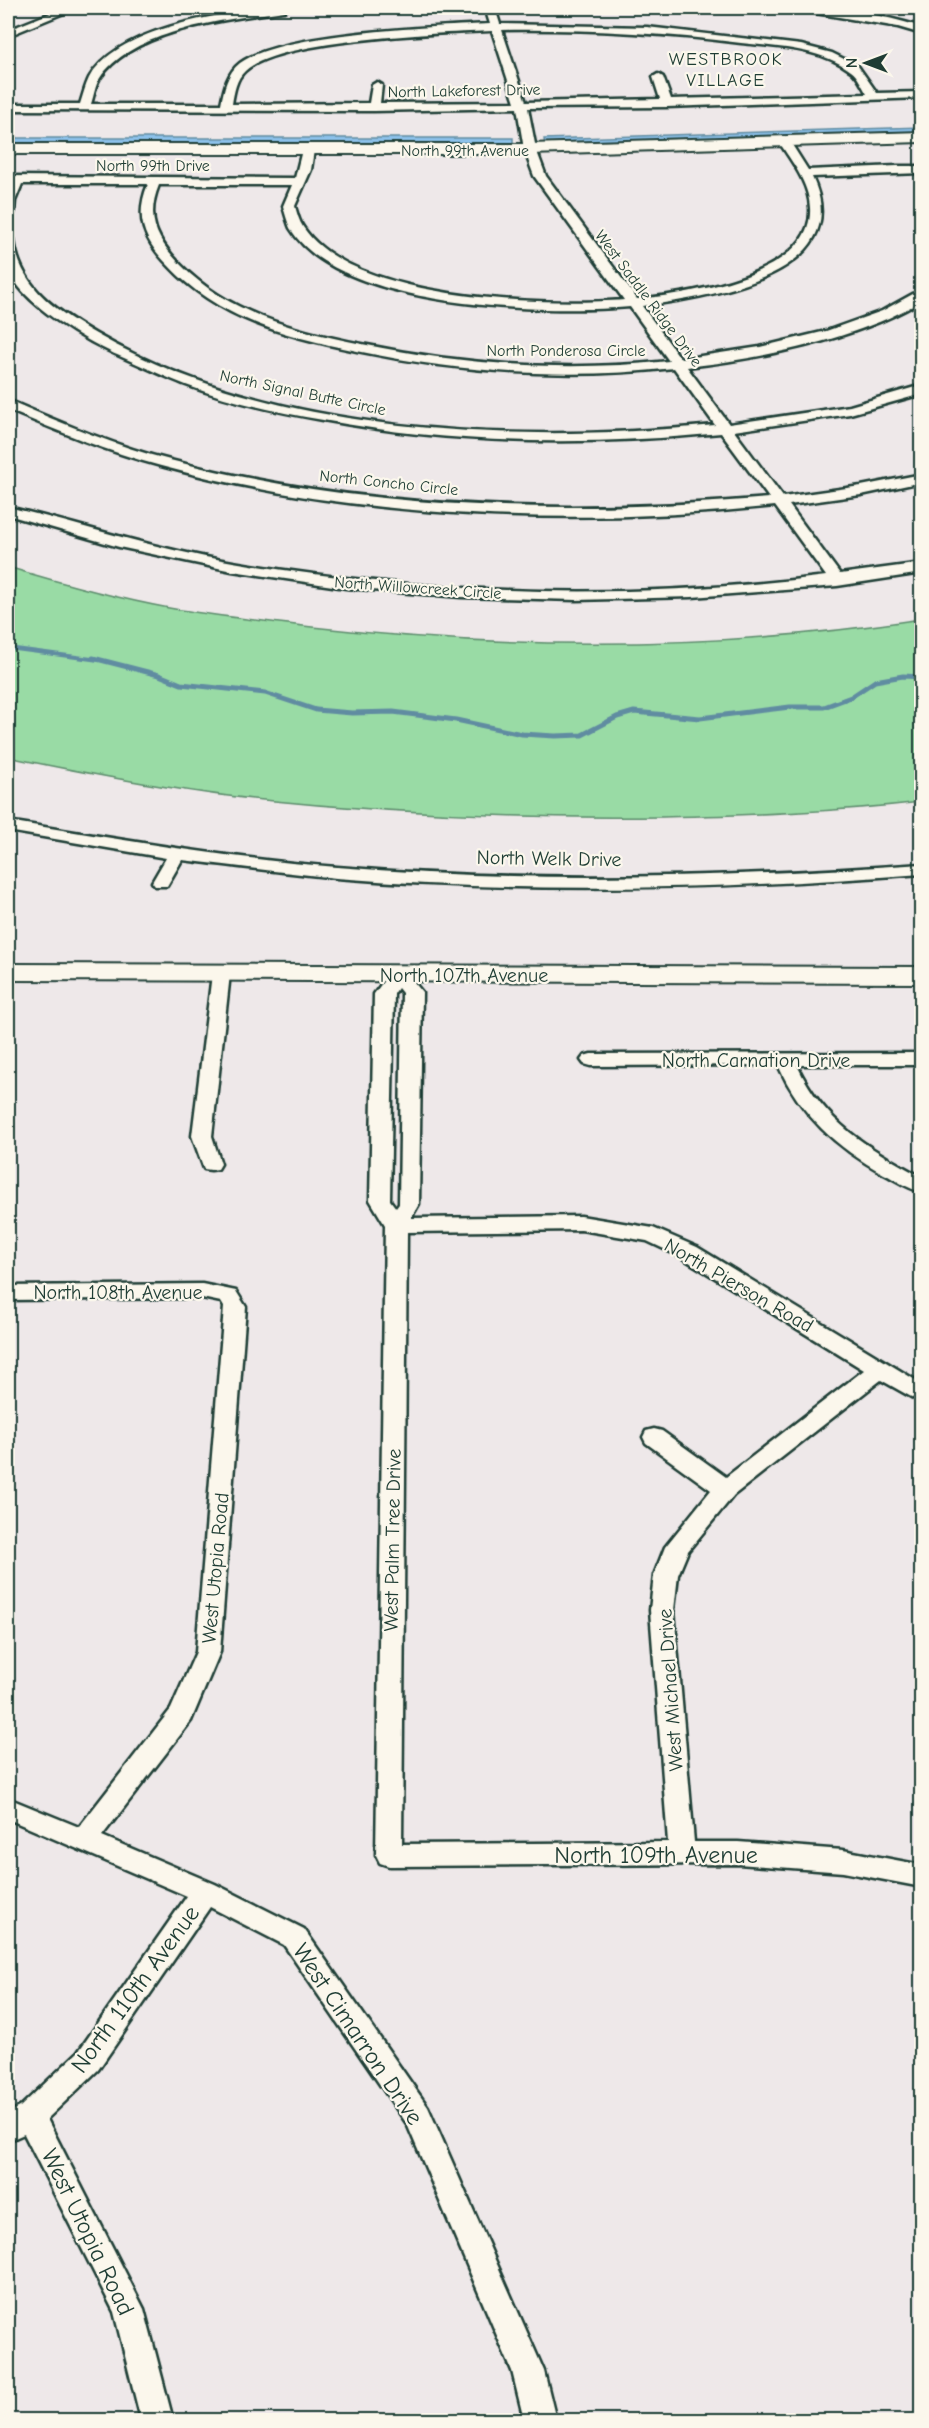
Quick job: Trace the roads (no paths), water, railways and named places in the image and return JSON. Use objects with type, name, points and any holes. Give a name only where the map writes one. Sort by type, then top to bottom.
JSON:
[{"type":"main road","name":"North 99th Avenue","points":[[8,149],[308,150],[529,143],[921,125]]},
{"type":"main road","name":"North 99th Avenue","points":[[8,136],[529,143],[786,142],[921,137]]},
{"type":"main road","name":"North 107th Avenue","points":[[8,972],[921,975]]},
{"type":"street","points":[[8,33],[71,8]]},
{"type":"street","points":[[84,108],[95,78],[107,63],[129,48],[163,33],[203,21],[284,8]]},
{"type":"street","name":"West Saddle Ridge Drive","points":[[490,8],[522,106],[529,143],[540,176],[837,581]]},
{"type":"street","points":[[804,8],[900,24],[921,31]]},
{"type":"street","points":[[226,107],[233,75],[250,62],[278,52],[365,37],[439,30],[573,25],[708,35],[790,46],[824,54],[856,69],[874,97]]},
{"type":"street","points":[[658,77],[667,104]]},
{"type":"street","points":[[374,108],[377,85]]},
{"type":"street","name":"North Lakeforest Drive","points":[[8,107],[374,108],[667,104],[921,95]]},
{"type":"street","points":[[308,150],[305,170],[289,206],[296,226],[318,249],[356,270],[383,281],[471,300],[555,306],[633,302],[697,293],[747,280],[781,265],[805,242],[816,218],[814,190],[786,142]]},
{"type":"street","points":[[805,174],[897,169],[921,170]]},
{"type":"street","points":[[8,213],[13,180]]},
{"type":"street","name":"North 99th Drive","points":[[13,180],[298,182]]},
{"type":"street","name":"North Ponderosa Circle","points":[[155,181],[146,207],[152,236],[173,265],[195,286],[275,327],[380,353],[484,367],[558,369],[678,364],[746,354],[829,334],[875,319],[921,293]]},
{"type":"street","name":"North Signal Butte Circle","points":[[8,239],[12,264],[38,300],[94,338],[137,361],[205,388],[304,413],[376,426],[444,433],[626,437],[726,429],[842,412],[921,390]]},
{"type":"street","name":"North Concho Circle","points":[[8,405],[39,421],[116,448],[196,471],[281,489],[462,508],[545,512],[622,511],[779,501],[884,487],[921,478]]},
{"type":"street","name":"North Willowcreek Circle","points":[[8,511],[73,532],[160,554],[294,576],[405,588],[499,594],[616,596],[742,590],[837,581],[921,568]]},
{"type":"street","name":"North Welk Drive","points":[[8,826],[177,854],[356,874],[518,881],[668,883],[856,875],[921,869]]},
{"type":"street","points":[[161,882],[177,854]]},
{"type":"street","points":[[212,1164],[202,1136],[221,974]]},
{"type":"street","points":[[396,1225],[380,1200],[384,994],[398,975]]},
{"type":"street","name":"West Palm Tree Drive","points":[[389,1855],[396,1225],[408,1204],[412,992],[398,975]]},
{"type":"street","name":"North Carnation Drive","points":[[591,1060],[921,1059]]},
{"type":"street","points":[[785,1060],[804,1099],[824,1124],[858,1151],[921,1186]]},
{"type":"street","name":"North Pierson Road","points":[[396,1225],[581,1223],[653,1235],[688,1252],[921,1395]]},
{"type":"street","name":"North 108th Avenue","points":[[8,1293],[202,1291],[228,1296]]},
{"type":"street","name":"West Utopia Road","points":[[84,1840],[182,1714],[208,1652],[235,1313],[228,1296]]},
{"type":"street","name":"West Michael Drive","points":[[682,1853],[662,1610],[666,1575],[677,1547],[726,1489],[880,1369]]},
{"type":"street","points":[[654,1437],[726,1489]]},
{"type":"street","name":"West Cimarron Drive","points":[[8,1808],[205,1892],[294,1937],[418,2116],[528,2371],[540,2421]]},
{"type":"street","name":"North 109th Avenue","points":[[389,1855],[682,1853],[791,1856],[843,1862],[921,1876]]},
{"type":"street","name":"North 110th Avenue","points":[[19,2122],[88,2061],[205,1892]]},
{"type":"street","name":"West Utopia Road","points":[[19,2122],[129,2309],[157,2421]]},
{"type":"water","points":[[922,127],[921,135],[545,146],[544,139]]},
{"type":"water","points":[[8,138],[513,138],[513,144],[403,147],[8,147]]},
{"type":"waterway","points":[[8,648],[99,660]]},
{"type":"waterway","points":[[93,658],[159,675],[181,684],[265,693],[316,710],[352,713],[393,712],[456,720],[522,734],[555,736],[582,735],[617,717],[634,712],[700,718],[790,707],[824,707],[851,697],[875,681],[903,676],[922,677]]},
{"type":"district","name":"WESTBROOK VILLAGE","points":[[726,69]]}]
